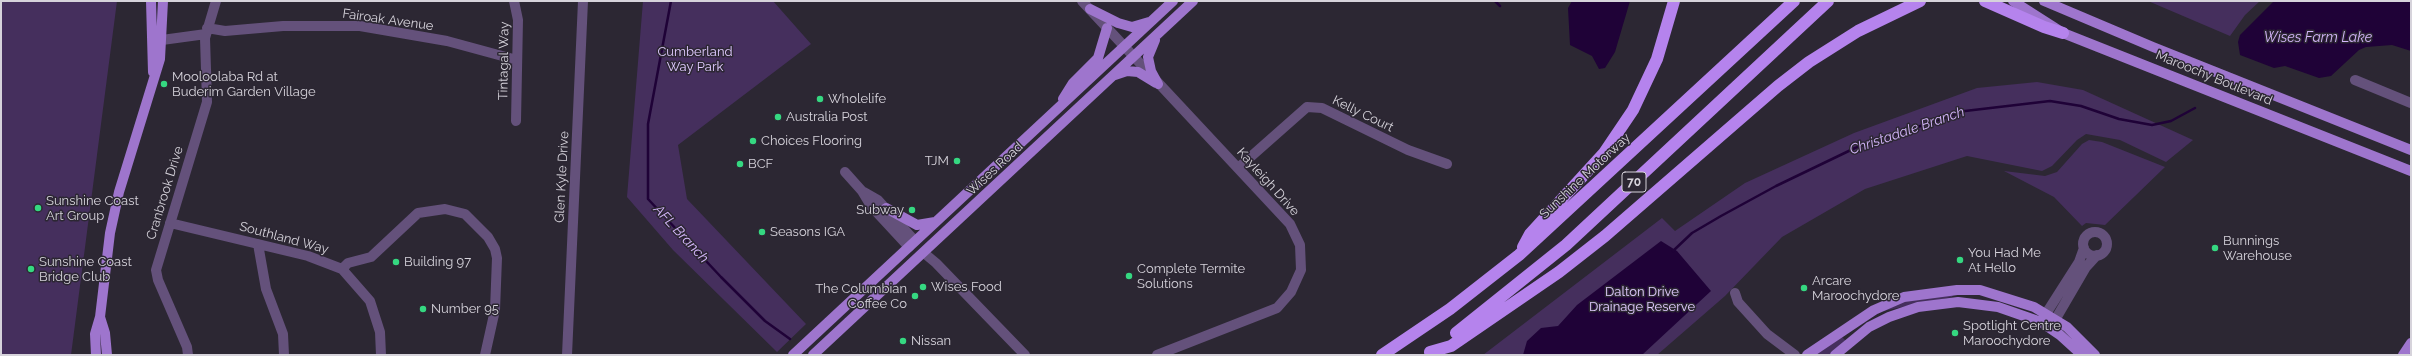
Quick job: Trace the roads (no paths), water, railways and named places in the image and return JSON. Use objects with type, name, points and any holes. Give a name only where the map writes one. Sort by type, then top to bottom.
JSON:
[{"type":"highway","points":[[1519,255],[1530,234],[1600,157],[1633,110],[1657,59],[1674,1]]},
{"type":"highway","name":"Sunshine Motorway","points":[[1382,355],[1450,309],[1519,255],[1794,1]]},
{"type":"highway","name":"70","points":[[1428,354],[1503,298],[1566,245],[1828,1]]},
{"type":"highway","points":[[1428,354],[1451,346],[1559,272],[1638,208],[1778,86],[1848,37],[1892,13],[1920,1]]},
{"type":"highway","points":[[1985,1],[2044,27],[2063,33]]},
{"type":"main road","points":[[151,1],[154,78]]},
{"type":"main road","points":[[96,355],[95,334],[100,318],[114,212],[160,59],[163,1]]},
{"type":"main road","name":"Wises Road","points":[[793,355],[1173,1]]},
{"type":"main road","name":"Wises Road","points":[[813,355],[1194,1]]},
{"type":"main road","name":"Maroochy Boulevard","points":[[2012,1],[2063,33],[2411,171]]},
{"type":"main road","name":"Maroochy Boulevard","points":[[2044,1],[2153,47],[2411,150]]},
{"type":"main road","points":[[1090,9],[1118,23],[1132,26],[1141,26],[1152,21]]},
{"type":"main road","points":[[1055,111],[1073,83],[1098,58],[1107,28]]},
{"type":"main road","points":[[1158,84],[1151,71],[1148,57],[1161,32]]},
{"type":"main road","points":[[1114,76],[1127,71],[1138,72],[1158,84]]},
{"type":"main road","points":[[886,208],[917,225],[936,221]]},
{"type":"main road","points":[[912,244],[924,253]]},
{"type":"main road","points":[[1807,355],[1874,310],[1904,297],[1957,290],[1980,290],[2034,306],[2046,312],[2067,327],[2095,355]]},
{"type":"main road","points":[[1835,355],[1870,327],[1889,317],[1918,307],[1958,302],[1998,307],[2041,322],[2082,355]]},
{"type":"main road","points":[[1854,323],[1849,328],[1849,333],[1882,314],[1889,317]]},
{"type":"main road","points":[[100,318],[105,333],[106,355]]},
{"type":"main road","points":[[2402,355],[2411,343]]},
{"type":"street","name":"Cranbrook Drive","points":[[188,355],[187,347],[156,274],[207,102],[206,31],[216,1]]},
{"type":"street","name":"Tintagal Way","points":[[514,1],[518,20],[516,60],[516,121]]},
{"type":"street","name":"Glen Kyle Drive","points":[[567,355],[583,1]]},
{"type":"street","name":"Kayleigh Drive","points":[[1082,1],[1123,48],[1290,224],[1300,245],[1301,270],[1291,292],[1277,308],[1157,355]]},
{"type":"street","name":"Fairoak Avenue","points":[[162,40],[206,31],[225,32],[283,26],[360,26],[447,41],[516,60]]},
{"type":"street","points":[[2355,80],[2411,102]]},
{"type":"street","name":"Kelly Court","points":[[1238,168],[1307,107],[1322,108],[1408,150],[1447,164]]},
{"type":"street","points":[[2379,136],[2411,146]]},
{"type":"street","points":[[844,172],[862,191],[871,206],[912,244]]},
{"type":"street","points":[[862,191],[878,200],[886,208],[912,244]]},
{"type":"street","points":[[342,269],[348,263],[371,257],[418,213],[445,209],[465,214],[488,237],[495,249],[497,258],[495,310],[485,355]]},
{"type":"street","name":"Southland Way","points":[[170,223],[308,256],[342,269],[370,301],[380,332],[381,355]]},
{"type":"street","points":[[2041,322],[2079,262],[2084,248],[2083,242],[2087,235],[2094,232],[2101,233],[2106,239],[2107,246],[2103,253],[2091,255],[2084,248]]},
{"type":"street","points":[[258,244],[266,289],[283,334],[284,355]]},
{"type":"street","points":[[924,253],[936,263],[1026,355]]},
{"type":"street","points":[[2050,328],[2086,267],[2097,255]]},
{"type":"street","points":[[1735,293],[1738,302],[1767,334],[1795,355]]},
{"type":"water","points":[[1572,1],[1630,1],[1615,52],[1605,68],[1599,69],[1592,56],[1570,45],[1568,8]]},
{"type":"water","name":"Wises Farm Lake","points":[[2274,1],[2411,1],[2411,51],[2392,45],[2366,47],[2359,50],[2331,76],[2319,78],[2285,66],[2274,68],[2240,55],[2238,42],[2240,35]]},
{"type":"water","points":[[1661,241],[1677,251],[1711,291],[1642,355],[1523,355],[1527,341],[1541,328],[1558,326],[1577,305]]},
{"type":"waterway","name":"AFL Branch","points":[[671,1],[648,124],[648,199],[721,277],[765,321],[790,339]]},
{"type":"waterway","points":[[1495,1],[1500,6]]},
{"type":"waterway","name":"Christadale Branch","points":[[1673,251],[1692,233],[1721,216],[1776,186],[1855,148],[1965,111],[2050,101],[2081,106],[2119,119],[2152,125],[2171,121],[2195,108]]},
{"type":"place","name":"Mooloolaba Rd at Buderim Garden Village","points":[[164,84]]},
{"type":"place","name":"Wholelife","points":[[820,99]]},
{"type":"place","name":"Australia Post","points":[[778,117]]},
{"type":"place","name":"Choices Flooring","points":[[753,141]]},
{"type":"place","name":"TJM","points":[[957,161]]},
{"type":"place","name":"BCF","points":[[740,164]]},
{"type":"place","name":"Sunshine Coast Art Group","points":[[38,208]]},
{"type":"place","name":"Subway","points":[[912,210]]},
{"type":"place","name":"Seasons IGA","points":[[762,232]]},
{"type":"place","name":"Bunnings Warehouse","points":[[2215,248]]},
{"type":"place","name":"You Had Me At Hello","points":[[1960,260]]},
{"type":"place","name":"Building 97","points":[[396,262]]},
{"type":"place","name":"Sunshine Coast Bridge Club","points":[[31,269]]},
{"type":"place","name":"Complete Termite Solutions","points":[[1129,276]]},
{"type":"place","name":"Wises Food","points":[[923,287]]},
{"type":"place","name":"Arcare Maroochydore","points":[[1804,288]]},
{"type":"place","name":"The Columbian Coffee Co","points":[[915,296]]},
{"type":"place","name":"Number 95","points":[[423,309]]},
{"type":"place","name":"Spotlight Centre Maroochydore","points":[[1955,333]]},
{"type":"place","name":"Nissan","points":[[903,341]]},
{"type":"park label","name":"Cumberland Way Park","points":[[695,60]]},
{"type":"park label","name":"Dalton Drive Drainage Reserve","points":[[1642,300]]}]
